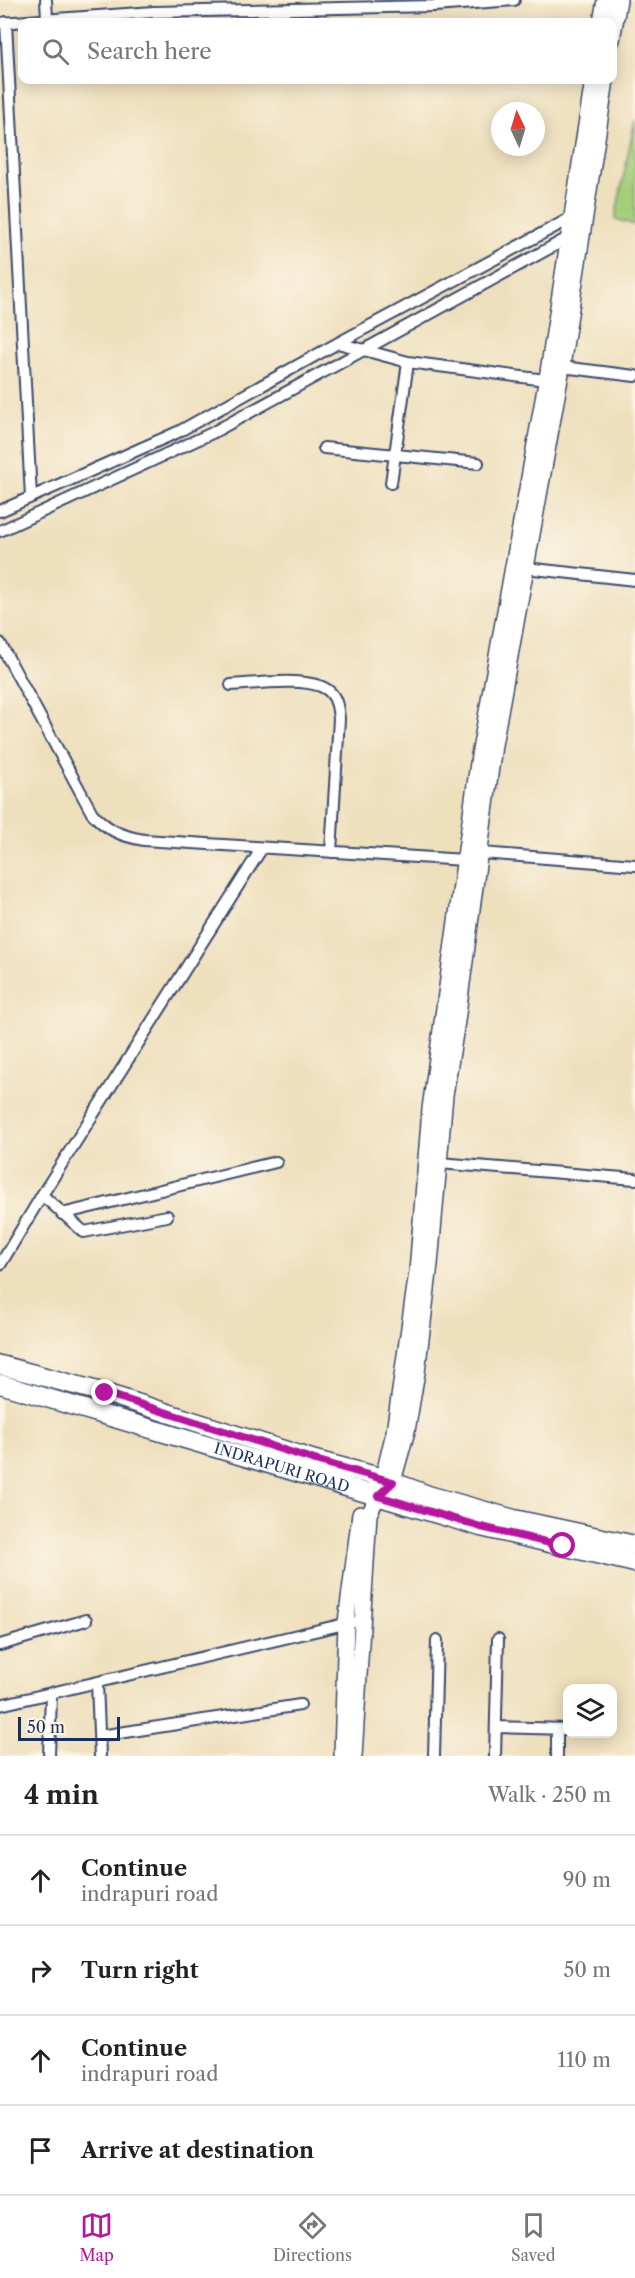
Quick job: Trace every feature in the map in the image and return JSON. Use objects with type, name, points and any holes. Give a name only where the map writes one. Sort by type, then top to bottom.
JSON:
[{"type":"main road","name":"INDRAPURI ROAD","points":[[0,1365],[105,1393],[315,1460],[481,1527],[635,1563]]},
{"type":"main road","name":"INDRAPURI ROAD","points":[[0,1384],[380,1487]]},
{"type":"main road","points":[[380,1487],[428,1495],[514,1519],[635,1545]]},
{"type":"street","points":[[46,0],[47,18]]},
{"type":"street","points":[[153,0],[154,12]]},
{"type":"street","points":[[62,18],[223,6],[434,6],[514,0]]},
{"type":"street","points":[[602,18],[605,0]]},
{"type":"street","points":[[616,18],[619,0]]},
{"type":"street","points":[[18,22],[3,23],[31,497]]},
{"type":"street","points":[[354,1756],[369,1514],[407,1431],[417,1372],[430,1264],[445,1095],[481,853],[500,672],[556,377],[568,238],[591,84]]},
{"type":"street","points":[[342,1756],[346,1622],[360,1512],[380,1487],[394,1431],[416,1286],[430,1109],[479,756],[525,568],[605,84]]},
{"type":"street","points":[[0,511],[178,432],[571,218]]},
{"type":"street","points":[[0,531],[213,433],[568,238]]},
{"type":"street","points":[[338,343],[408,362],[556,377],[635,376]]},
{"type":"street","points":[[391,483],[408,362]]},
{"type":"street","points":[[324,448],[478,463]]},
{"type":"street","points":[[525,568],[635,580]]},
{"type":"street","points":[[0,643],[92,813],[102,825],[115,833],[144,840],[465,860]]},
{"type":"street","points":[[231,685],[304,682],[319,685],[330,693],[338,705],[331,852]]},
{"type":"street","points":[[0,1265],[262,848]]},
{"type":"street","points":[[481,853],[635,865]]},
{"type":"street","points":[[62,1214],[276,1162]]},
{"type":"street","points":[[439,1163],[635,1179]]},
{"type":"street","points":[[42,1195],[84,1232],[167,1216]]},
{"type":"street","points":[[0,1645],[86,1620]]},
{"type":"street","points":[[0,1705],[268,1643],[346,1622],[362,1621]]},
{"type":"street","points":[[495,1756],[498,1639]]},
{"type":"street","points":[[434,1756],[437,1640]]},
{"type":"street","points":[[97,1683],[100,1756]]},
{"type":"street","points":[[49,1756],[51,1694]]},
{"type":"street","points":[[100,1736],[300,1705]]},
{"type":"street","points":[[496,1727],[562,1729],[557,1756]]},
{"type":"green space","points":[[635,120],[635,225],[615,219]]},
{"type":"route","points":[[105,1393],[315,1460],[393,1482],[378,1496],[481,1527],[563,1546]]}]
